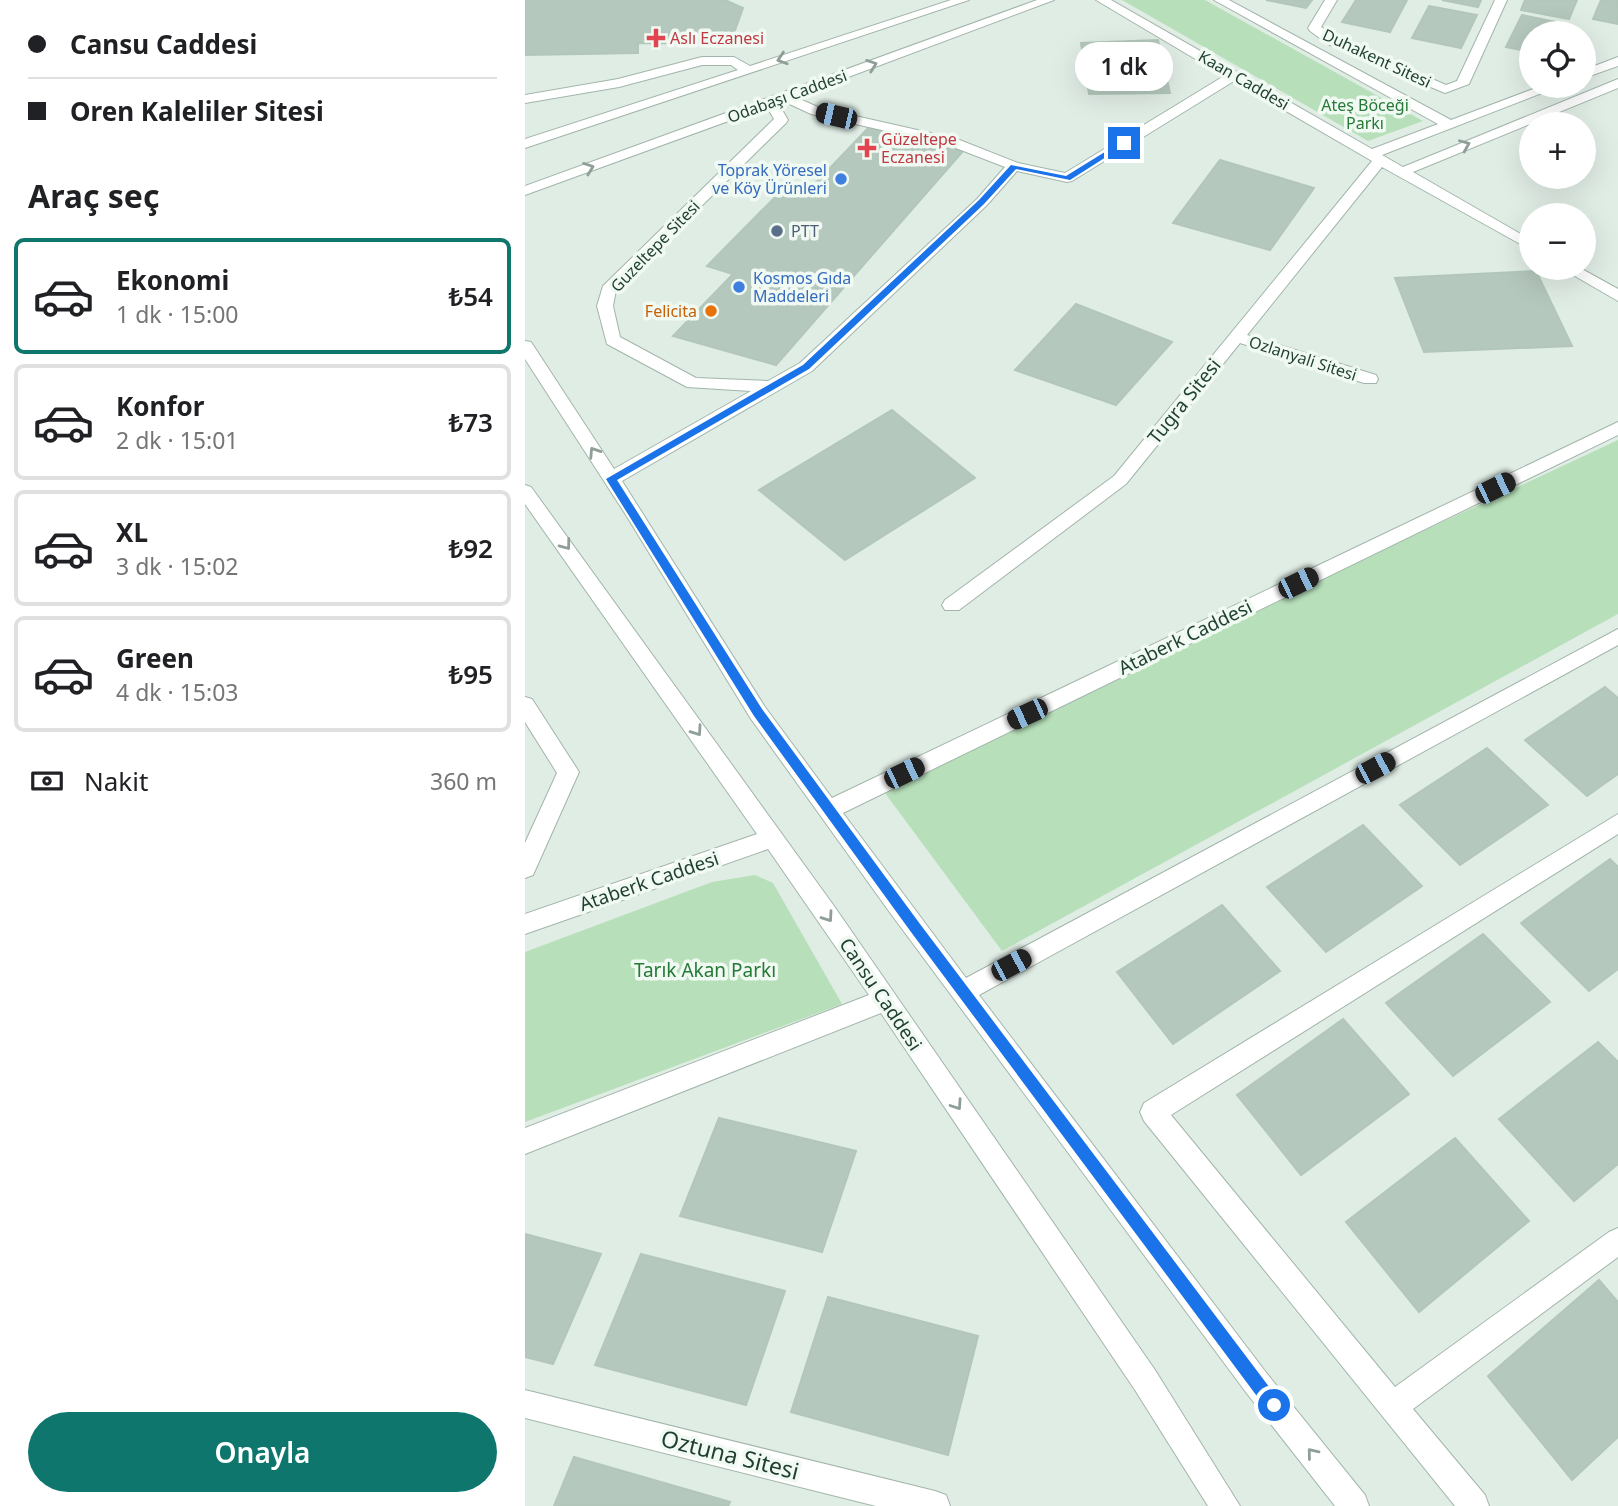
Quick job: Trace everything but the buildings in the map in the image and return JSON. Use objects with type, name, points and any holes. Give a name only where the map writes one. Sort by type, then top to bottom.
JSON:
[{"type":"street","points":[[915,0],[941,7]]},
{"type":"street","name":"Odabaşı Caddesi","points":[[525,144],[963,0]]},
{"type":"street","name":"Odabaşı Caddesi","points":[[525,191],[1048,0]]},
{"type":"street","name":"Kaan Caddesi","points":[[1103,0],[1519,239]]},
{"type":"street","points":[[1220,0],[1450,125]]},
{"type":"street","name":"Duhakent Sitesi","points":[[1331,0],[1314,28],[1332,41],[1445,89],[1462,85],[1501,0]]},
{"type":"street","points":[[525,99],[619,83],[702,61],[734,61],[747,71]]},
{"type":"street","points":[[1596,69],[1618,61]]},
{"type":"street","points":[[777,100],[953,142],[1014,166],[1067,178],[1215,85],[1236,75]]},
{"type":"street","points":[[1402,172],[1618,83]]},
{"type":"street","points":[[1377,157],[1521,98]]},
{"type":"street","name":"Guzeltepe Sitesi","points":[[771,387],[693,383],[613,340],[604,306],[609,289],[781,120],[777,100]]},
{"type":"street","name":"Tugra Sitesi","points":[[952,605],[1120,480],[1237,337],[1377,157]]},
{"type":"street","points":[[611,479],[806,367],[982,202],[1014,166]]},
{"type":"street","points":[[1590,280],[1618,296]]},
{"type":"street","name":"Ozlanyali Sitesi","points":[[1237,337],[1370,379]]},
{"type":"street","points":[[525,346],[758,713],[1258,1385],[1354,1506]]},
{"type":"street","name":"Ataberk Caddesi","points":[[828,810],[1618,428]]},
{"type":"street","name":"Cansu Caddesi","points":[[525,491],[773,838],[885,1000],[1145,1380],[1226,1506]]},
{"type":"street","points":[[963,992],[1618,636]]},
{"type":"street","points":[[525,705],[568,772],[525,868]]},
{"type":"street","points":[[1474,1506],[1153,1112],[1618,823]]},
{"type":"street","name":"Ataberk Caddesi","points":[[525,924],[773,838]]},
{"type":"street","points":[[525,1141],[885,1000]]},
{"type":"street","points":[[1393,1406],[1618,1241]]},
{"type":"street","name":"Oztuna Sitesi","points":[[525,1404],[935,1506]]},
{"type":"green space","name":"Ateş Böceği Parkı","points":[[1122,0],[1205,0],[1423,121],[1368,141]]},
{"type":"green space","points":[[1618,440],[1618,614],[1002,951],[879,785]]},
{"type":"green space","name":"Tarık Akan Parkı","points":[[755,875],[773,883],[842,1004],[525,1122],[525,952],[712,882]]},
{"type":"place","name":"Aslı Eczanesi","points":[[656,38]]},
{"type":"place","name":"Güzeltepe Eczanesi","points":[[867,148]]},
{"type":"place","name":"Toprak Yöresel ve Köy Ürünleri","points":[[841,179]]},
{"type":"place","name":"PTT","points":[[777,231]]},
{"type":"place","name":"Kosmos Gıda Maddeleri","points":[[739,287]]},
{"type":"place","name":"Felicita","points":[[711,311]]},
{"type":"route","points":[[1124,143],[1067,178],[1014,166],[982,202],[806,367],[611,479],[758,713],[915,928],[1274,1405]]}]
